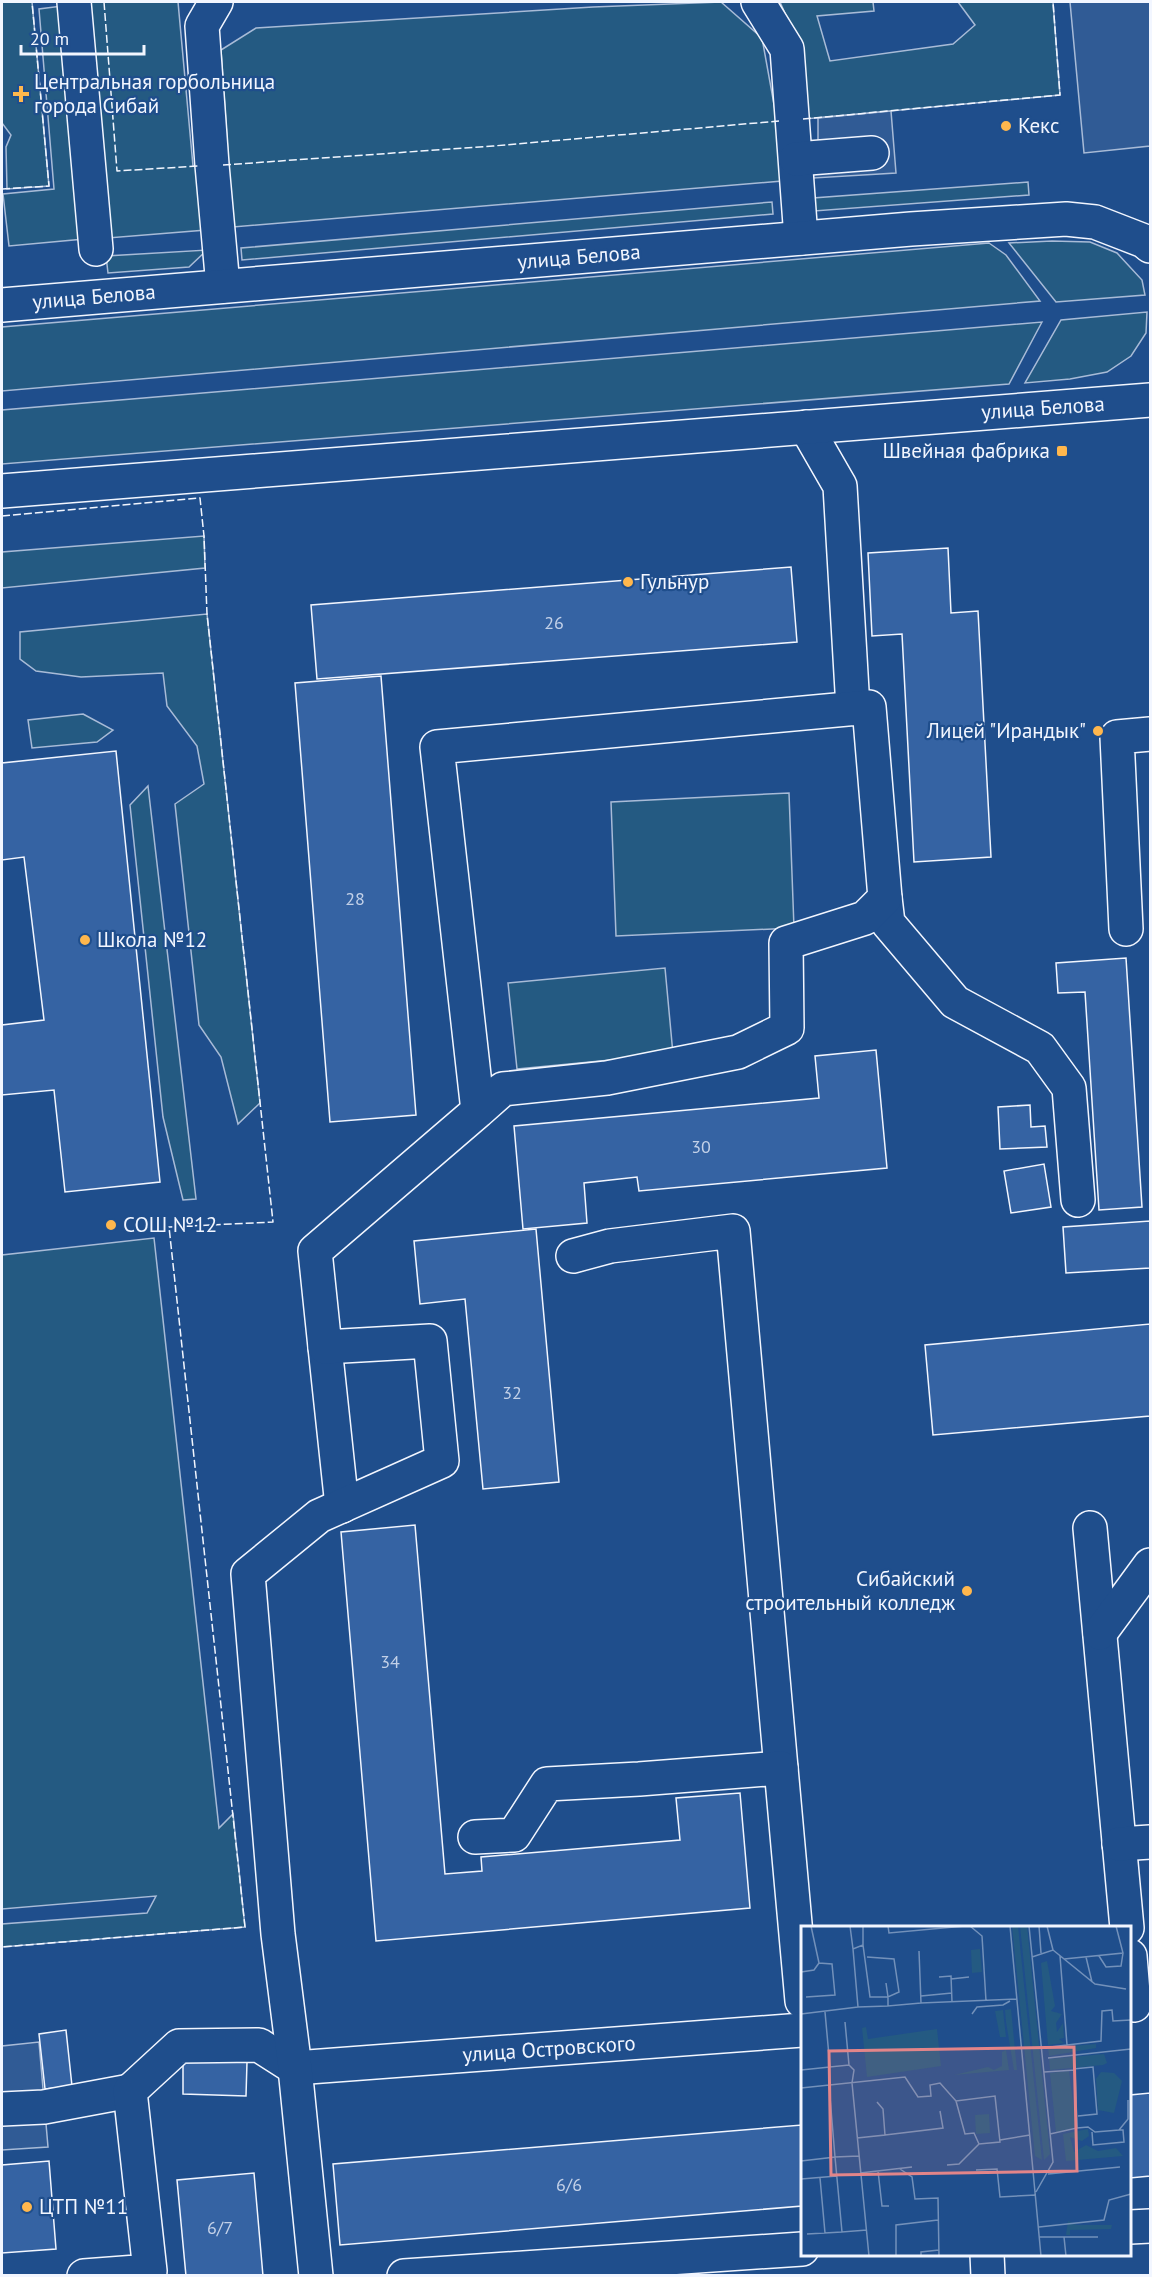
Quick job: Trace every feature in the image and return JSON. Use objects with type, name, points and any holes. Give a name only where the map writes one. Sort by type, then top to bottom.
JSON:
[{"type":"main road","points":[[74,2],[96,249]]},
{"type":"main road","points":[[759,2],[787,49],[801,238]]},
{"type":"main road","points":[[206,10],[212,165],[223,286]]},
{"type":"main road","points":[[796,159],[872,153]]},
{"type":"main road","name":"улица Белова","points":[[2,305],[801,238],[1066,219],[1095,222],[1144,241],[1150,246]]},
{"type":"main road","name":"улица Белова","points":[[2,491],[1149,398]]},
{"type":"main road","points":[[806,427],[840,486],[854,708]]},
{"type":"main road","points":[[478,1111],[437,747],[869,707],[888,923],[955,1002],[1040,1048],[1069,1088],[1078,1200]]},
{"type":"main road","points":[[1126,929],[1117,737],[1150,735]]},
{"type":"main road","points":[[342,1506],[315,1251],[503,1089],[607,1078],[738,1052],[787,1028],[786,943],[866,918],[885,898]]},
{"type":"main road","points":[[573,1256],[610,1246],[733,1231],[801,1990]]},
{"type":"main road","points":[[316,2276],[295,2068],[278,1934],[248,1574],[319,1516],[442,1461],[430,1341],[325,1347]]},
{"type":"main road","points":[[1090,1528],[1100,1634],[1135,1843],[1127,1926]]},
{"type":"main road","points":[[1100,1634],[1150,1565]]},
{"type":"main road","points":[[475,1837],[514,1835],[546,1784],[781,1768]]},
{"type":"main road","points":[[1131,1962],[1138,2005]]},
{"type":"main road","name":"улица Островского","points":[[295,2068],[801,2030]]},
{"type":"main road","points":[[2,2109],[44,2107],[130,2091],[180,2046],[258,2045],[295,2068]]},
{"type":"main road","points":[[84,2276],[150,2273],[130,2091]]},
{"type":"main road","points":[[1131,2227],[1150,2226]]},
{"type":"main road","points":[[404,2276],[801,2249]]},
{"type":"main road","points":[[987,2256],[988,2276]]},
{"type":"shaded area","points":[[2,2],[32,2],[49,186],[7,189],[6,147],[11,135],[2,123]]},
{"type":"shaded area","points":[[88,2],[178,2],[193,166],[200,166],[206,230],[108,238]]},
{"type":"shaded area","points":[[721,2],[762,38],[777,121],[782,181],[233,227],[221,50],[256,28],[593,7]]},
{"type":"shaded area","points":[[780,2],[873,2],[874,11],[817,16],[830,61],[953,44],[975,25],[958,2],[1053,2],[1060,95],[805,119],[800,48]]},
{"type":"shaded area","points":[[1070,2],[1150,2],[1150,146],[1084,153]]},
{"type":"shaded area","points":[[62,6],[84,239],[9,246],[3,194],[54,189],[39,9]]},
{"type":"shaded area","points":[[891,111],[896,173],[797,179],[818,142],[818,118]]},
{"type":"shaded area","points":[[1028,182],[1029,195],[814,211],[813,198]]},
{"type":"shaded area","points":[[772,202],[773,214],[242,260],[241,248]]},
{"type":"shaded area","points":[[1090,242],[1117,253],[1142,280],[1145,295],[1056,302],[1009,243]]},
{"type":"shaded area","points":[[989,243],[1006,255],[1040,301],[2,391],[2,327]]},
{"type":"shaded area","points":[[207,250],[189,267],[108,273],[106,256]]},
{"type":"shaded area","points":[[1147,312],[1146,333],[1131,356],[1107,372],[1070,379],[1025,383],[1061,320]]},
{"type":"shaded area","points":[[1042,322],[1009,384],[2,464],[2,410]]},
{"type":"shaded area","points":[[204,536],[205,568],[2,588],[2,552]]},
{"type":"shaded area","points":[[207,614],[260,1103],[238,1124],[221,1057],[199,1025],[175,804],[204,784],[197,746],[167,706],[163,673],[81,677],[36,671],[20,659],[20,632]]},
{"type":"shaded area","points":[[83,714],[113,730],[97,742],[32,748],[28,720]]},
{"type":"shaded area","points":[[148,786],[196,1199],[183,1200],[163,1117],[130,805]]},
{"type":"shaded area","points":[[789,793],[794,928],[616,936],[611,802]]},
{"type":"shaded area","points":[[665,968],[673,1054],[517,1069],[508,983]]},
{"type":"shaded area","points":[[154,1238],[219,1828],[233,1814],[245,1927],[2,1947],[2,1924],[147,1913],[156,1896],[2,1909],[2,1255]]},
{"type":"shaded area","points":[[39,2042],[48,2147],[2,2150],[2,2046]]},
{"type":"building","points":[[948,548],[951,613],[978,611],[991,857],[914,862],[902,634],[872,636],[868,553]]},
{"type":"building","points":[[791,567],[797,642],[317,679],[311,605]]},
{"type":"building","points":[[381,676],[416,1115],[330,1122],[295,683]]},
{"type":"building","name":"Школа №12","points":[[116,751],[160,1182],[65,1192],[54,1090],[2,1095],[2,1025],[44,1020],[24,857],[2,860],[2,763]]},
{"type":"building","points":[[1126,958],[1142,1207],[1099,1210],[1085,992],[1058,993],[1056,963]]},
{"type":"building","points":[[876,1050],[887,1168],[639,1191],[637,1177],[584,1183],[587,1223],[523,1229],[514,1126],[819,1098],[815,1056]]},
{"type":"building","points":[[1030,1105],[1031,1127],[1045,1126],[1047,1147],[1000,1149],[998,1107]]},
{"type":"building","points":[[1044,1164],[1051,1207],[1011,1213],[1004,1171]]},
{"type":"building","points":[[1150,1221],[1150,1268],[1066,1273],[1063,1227]]},
{"type":"building","points":[[536,1229],[559,1482],[483,1489],[465,1299],[420,1304],[414,1241]]},
{"type":"building","points":[[1150,1324],[1150,1416],[933,1435],[925,1345]]},
{"type":"building","points":[[415,1525],[445,1874],[482,1871],[481,1857],[680,1840],[676,1798],[740,1793],[750,1908],[376,1941],[341,1532]]},
{"type":"building","points":[[66,2030],[72,2086],[45,2089],[39,2034]]},
{"type":"building","points":[[183,2061],[247,2062],[246,2096],[183,2094]]},
{"type":"building","points":[[1150,2093],[1150,2176],[1131,2178],[1131,2095]]},
{"type":"building","points":[[801,2125],[801,2206],[340,2245],[333,2164]]},
{"type":"building","name":"ЦТП №11","points":[[49,2161],[56,2249],[2,2253],[2,2165]]},
{"type":"building","points":[[254,2173],[263,2276],[186,2276],[177,2180]]},
{"type":"fence","points":[[2,189],[49,186],[32,2]]},
{"type":"fence","points":[[104,2],[117,171],[199,166]]},
{"type":"fence","points":[[803,119],[1060,95],[1053,2]]},
{"type":"fence","points":[[223,165],[493,146],[779,121]]},
{"type":"fence","points":[[2,516],[200,498],[207,614],[273,1222],[169,1227],[245,1927],[2,1947]]},
{"type":"place","name":"Центральная горбольница города Сибай","points":[[21,94]]},
{"type":"place","name":"Кекс","points":[[1006,126]]},
{"type":"place","name":"Швейная фабрика","points":[[1062,451]]},
{"type":"place","name":"Гульнур","points":[[628,582]]},
{"type":"place","name":"Лицей \"Ирандык\"","points":[[1098,731]]},
{"type":"place","name":"Школа №12","points":[[85,940]]},
{"type":"place","name":"СОШ №12","points":[[111,1225]]},
{"type":"place","name":"Сибайский строительный колледж","points":[[967,1591]]},
{"type":"place","name":"ЦТП №11","points":[[27,2207]]}]
